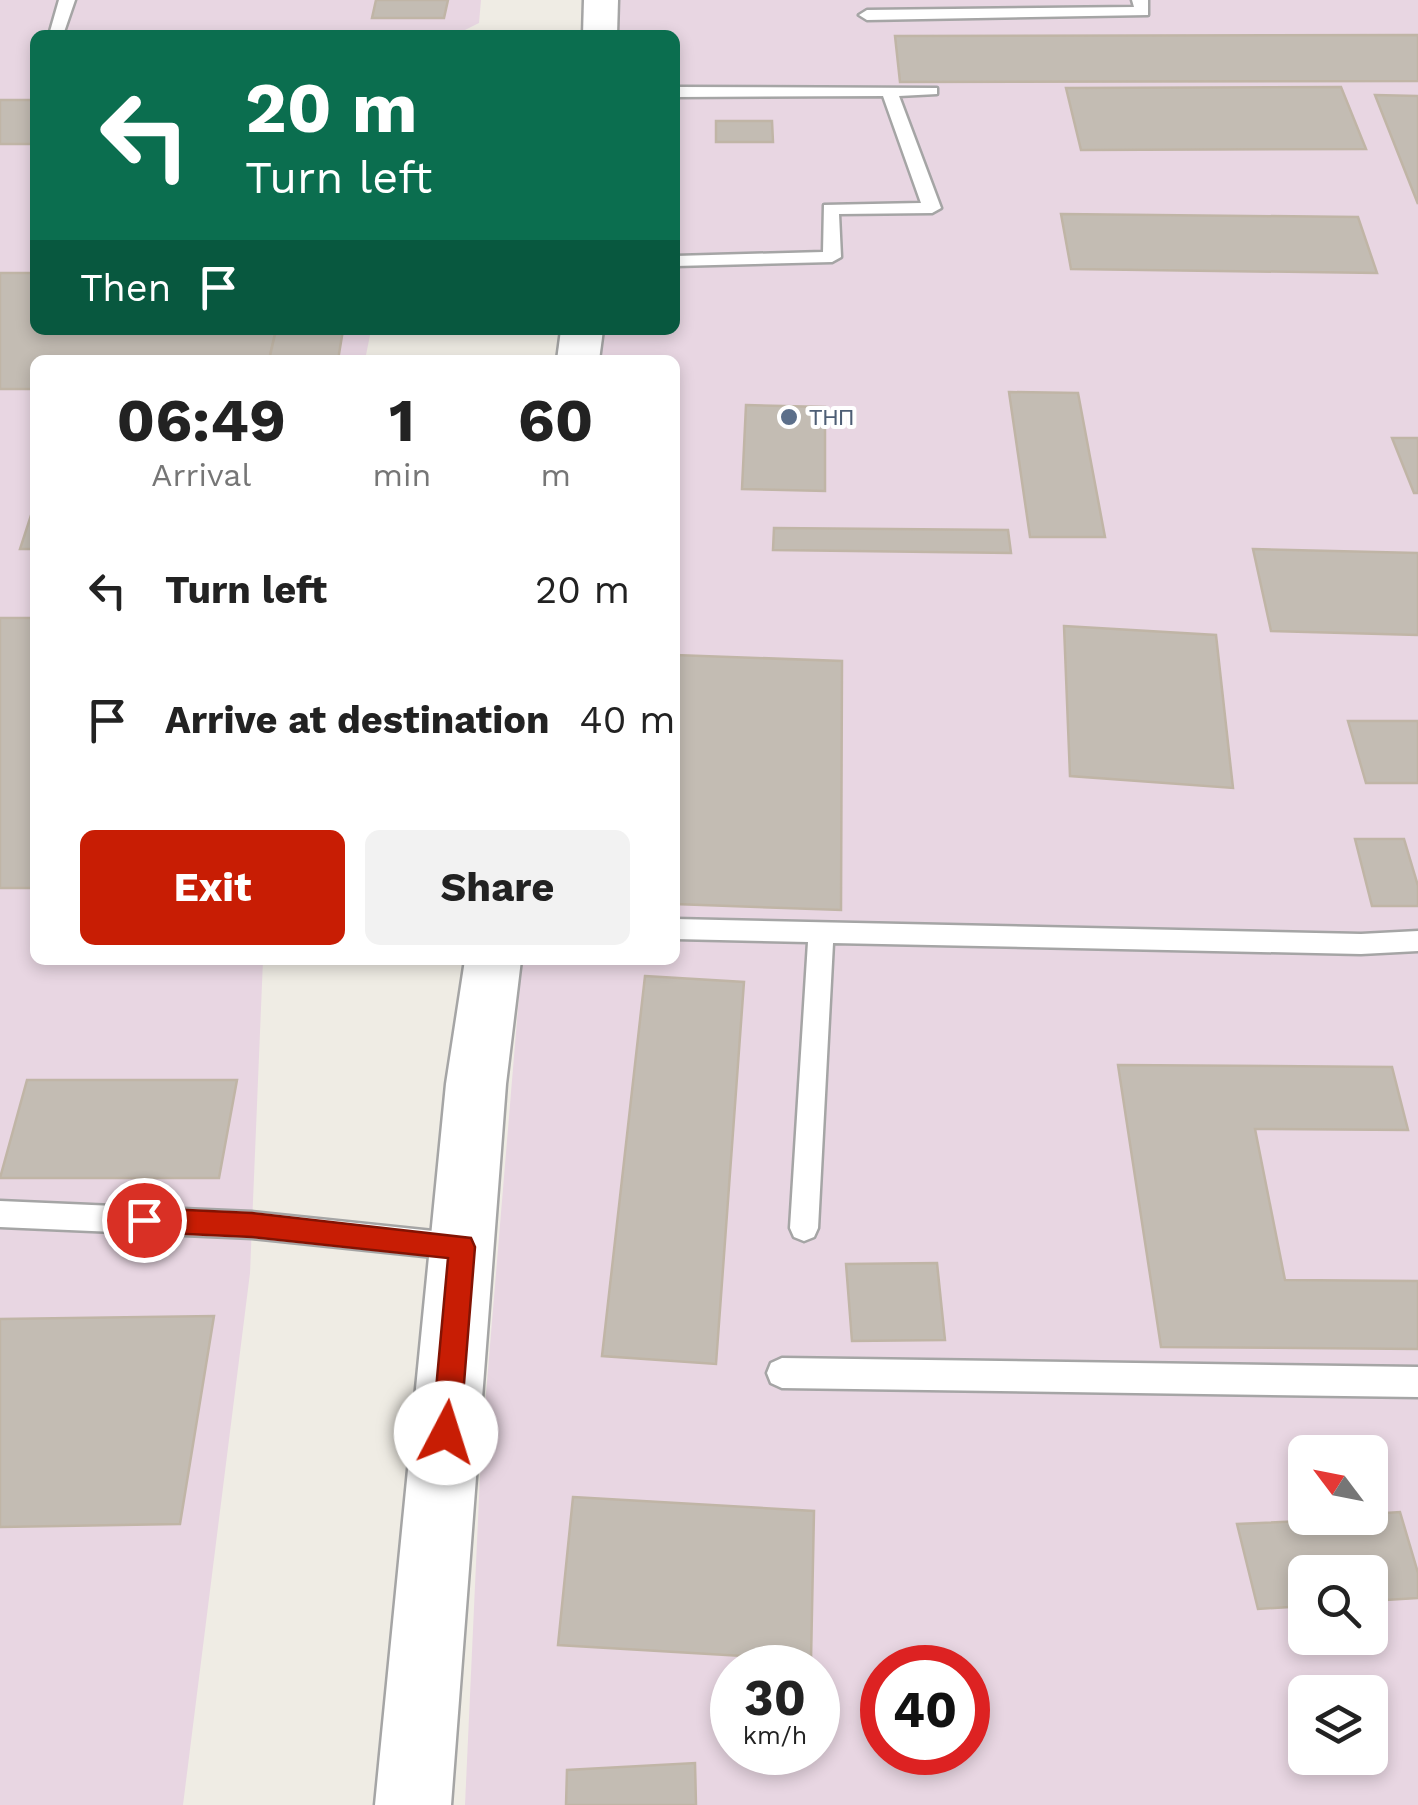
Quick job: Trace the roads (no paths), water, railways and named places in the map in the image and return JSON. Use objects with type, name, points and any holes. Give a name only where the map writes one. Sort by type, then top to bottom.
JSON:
[{"type":"street","points":[[600,30],[601,0]]},
{"type":"street","points":[[413,1805],[476,1084],[492,965]]},
{"type":"lane","points":[[57,30],[67,0]]},
{"type":"lane","points":[[866,15],[1143,12],[1140,0]]},
{"type":"lane","points":[[680,260],[832,257],[830,209],[932,208],[890,91]]},
{"type":"lane","points":[[680,92],[931,91]]},
{"type":"lane","points":[[680,928],[1342,944],[1418,941]]},
{"type":"lane","points":[[804,1228],[821,932]]},
{"type":"lane","points":[[0,1214],[252,1225],[462,1247]]},
{"type":"lane","points":[[782,1373],[1418,1382]]},
{"type":"place","name":"ТНП","points":[[789,417]]}]
